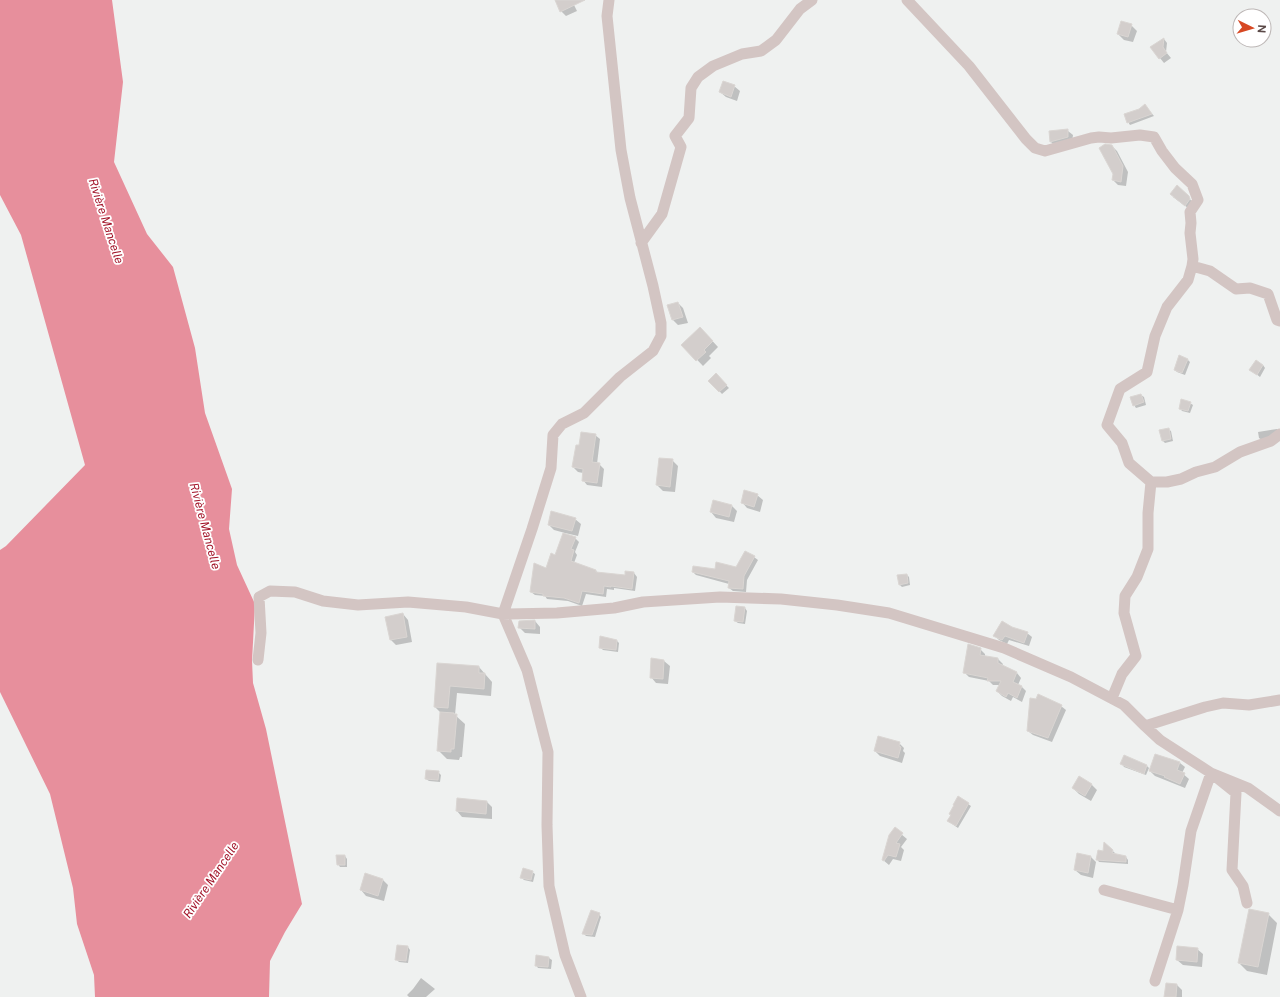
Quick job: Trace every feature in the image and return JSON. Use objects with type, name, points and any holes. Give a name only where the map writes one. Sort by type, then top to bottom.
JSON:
[{"type":"street","points":[[581,997],[565,955],[549,886],[547,826],[548,752],[527,670],[503,614],[551,468],[553,435],[562,424],[584,413],[620,377],[653,351],[661,336],[661,323],[630,198],[621,150],[607,16],[609,0]]},
{"type":"street","points":[[641,243],[662,214],[681,147],[675,136],[689,118],[691,88],[698,76],[713,66],[742,54],[761,51],[776,40],[800,8],[812,0]]},
{"type":"street","points":[[907,0],[969,66],[1026,139],[1035,148],[1045,151],[1090,138],[1099,137],[1111,138],[1140,135],[1154,137],[1162,151],[1175,168],[1192,184],[1198,200],[1190,212],[1190,233],[1193,259],[1188,280],[1167,308],[1156,336],[1148,372],[1120,389],[1107,425],[1122,443],[1129,463],[1151,482],[1167,482],[1214,467],[1240,452],[1270,441],[1280,434]]},
{"type":"street","points":[[1192,266],[1210,271],[1236,289],[1250,288],[1268,294],[1277,320],[1280,321]]},
{"type":"street","points":[[1112,698],[1122,674],[1136,656],[1124,613],[1125,596],[1137,577],[1148,549],[1148,513],[1151,482]]},
{"type":"street","points":[[258,660],[261,633],[259,597],[270,591],[295,592],[323,602],[358,605],[408,602],[466,607],[503,614],[557,613],[614,608],[644,602],[720,597],[781,599],[838,605],[889,613],[1004,648],[1071,676],[1124,704],[1160,740],[1211,773],[1236,793],[1232,870],[1243,886],[1246,903]]},
{"type":"street","points":[[1145,726],[1205,707],[1223,703],[1249,705],[1280,700]]},
{"type":"street","points":[[1211,773],[1248,788],[1280,811]]},
{"type":"street","points":[[1155,982],[1178,910],[1191,831],[1211,773]]},
{"type":"street","points":[[1104,890],[1178,910]]},
{"type":"water","name":"Rivière Mancelle","points":[[0,0],[112,0],[123,82],[114,162],[147,234],[173,267],[195,348],[205,413],[232,489],[229,529],[237,565],[255,604],[252,661],[253,683],[266,729],[302,904],[270,961],[269,997],[95,997],[94,975],[77,924],[73,888],[50,794],[0,692],[0,550],[6,546],[85,465],[21,235],[0,195]]},
{"type":"building","points":[[555,0],[585,0],[560,12]]},
{"type":"building","points":[[1121,21],[1132,24],[1128,37],[1117,34]]},
{"type":"building","points":[[1164,38],[1163,47],[1167,53],[1159,59],[1150,47]]},
{"type":"building","points":[[723,81],[735,85],[731,97],[719,92]]},
{"type":"building","points":[[1145,104],[1152,114],[1127,123],[1124,114],[1139,109]]},
{"type":"building","points":[[1068,129],[1068,137],[1050,142],[1049,131]]},
{"type":"building","points":[[1105,144],[1112,145],[1123,166],[1121,182],[1112,180],[1113,174],[1099,148]]},
{"type":"building","points":[[1177,185],[1189,196],[1190,199],[1185,206],[1170,194]]},
{"type":"building","points":[[678,302],[683,317],[672,320],[667,305]]},
{"type":"building","points":[[700,327],[713,341],[704,350],[706,352],[696,361],[681,345]]},
{"type":"building","points":[[1179,355],[1188,359],[1182,373],[1174,370]]},
{"type":"building","points":[[1256,360],[1263,365],[1257,375],[1249,370]]},
{"type":"building","points":[[716,373],[727,385],[719,392],[708,381]]},
{"type":"building","points":[[1141,394],[1144,402],[1133,406],[1130,397]]},
{"type":"building","points":[[1181,399],[1191,402],[1188,411],[1179,409]]},
{"type":"building","points":[[1169,428],[1171,439],[1162,441],[1159,430]]},
{"type":"building","points":[[581,432],[596,434],[592,462],[600,463],[597,483],[582,481],[583,469],[572,467],[576,445],[579,445]]},
{"type":"building","points":[[659,458],[673,459],[670,487],[656,485]]},
{"type":"building","points":[[744,490],[758,494],[754,507],[741,503]]},
{"type":"building","points":[[713,500],[732,505],[729,517],[710,512]]},
{"type":"building","points":[[551,511],[576,518],[572,531],[548,525]]},
{"type":"building","points":[[563,533],[576,537],[571,549],[574,550],[571,561],[596,570],[596,572],[625,575],[625,571],[634,572],[632,589],[604,586],[603,594],[582,591],[579,603],[564,598],[543,596],[543,594],[530,592],[534,563],[546,568],[551,553],[555,555]]},
{"type":"building","points":[[745,551],[755,556],[744,576],[743,589],[728,588],[729,581],[692,572],[693,566],[715,569],[716,562],[736,567]]},
{"type":"building","points":[[907,574],[908,583],[899,585],[897,575]]},
{"type":"building","points":[[736,606],[745,607],[743,622],[734,621]]},
{"type":"building","points":[[403,613],[407,637],[390,640],[385,617]]},
{"type":"building","points":[[535,620],[535,629],[518,628],[519,621]]},
{"type":"building","points":[[1002,621],[1012,627],[1028,632],[1024,643],[1005,636],[1002,640],[993,636]]},
{"type":"building","points":[[600,636],[617,640],[616,650],[599,648]]},
{"type":"building","points":[[968,644],[981,648],[980,655],[998,658],[998,663],[1017,672],[1013,682],[1022,686],[1017,698],[1008,693],[1006,697],[996,691],[1001,681],[987,681],[988,678],[963,673]]},
{"type":"building","points":[[651,658],[664,660],[663,679],[650,678]]},
{"type":"building","points":[[437,663],[479,666],[479,673],[485,673],[484,689],[450,686],[448,708],[434,707]]},
{"type":"building","points":[[1038,694],[1062,705],[1048,738],[1027,731],[1030,698],[1036,699]]},
{"type":"building","points":[[440,712],[457,714],[454,749],[451,749],[451,752],[437,751]]},
{"type":"building","points":[[878,736],[900,742],[899,746],[901,747],[898,758],[874,751]]},
{"type":"building","points":[[1155,754],[1180,762],[1177,770],[1185,773],[1180,784],[1164,777],[1165,776],[1149,771]]},
{"type":"building","points":[[1124,755],[1147,765],[1144,774],[1120,764]]},
{"type":"building","points":[[426,770],[439,771],[438,780],[425,779]]},
{"type":"building","points":[[1079,776],[1092,784],[1085,796],[1072,788]]},
{"type":"building","points":[[958,796],[969,803],[956,826],[947,821],[951,815],[949,814]]},
{"type":"building","points":[[457,798],[487,801],[486,814],[456,811]]},
{"type":"building","points":[[895,827],[903,833],[896,843],[900,844],[896,857],[888,855],[884,861],[882,860],[889,835]]},
{"type":"building","points":[[1104,842],[1113,850],[1112,853],[1126,856],[1126,862],[1096,860],[1098,850],[1103,851]]},
{"type":"building","points":[[1077,853],[1091,856],[1088,873],[1074,870]]},
{"type":"building","points":[[336,855],[345,855],[345,865],[337,865]]},
{"type":"building","points":[[523,868],[533,871],[531,880],[520,878]]},
{"type":"building","points":[[365,873],[383,879],[378,896],[360,890]]},
{"type":"building","points":[[1249,909],[1269,913],[1258,967],[1238,963]]},
{"type":"building","points":[[591,910],[600,913],[592,935],[582,934]]},
{"type":"building","points":[[397,945],[408,946],[406,961],[395,960]]},
{"type":"building","points":[[1177,946],[1198,948],[1197,962],[1176,960]]},
{"type":"building","points":[[536,955],[549,957],[548,967],[535,966]]},
{"type":"building","points":[[1166,983],[1177,984],[1176,997],[1164,997]]}]
